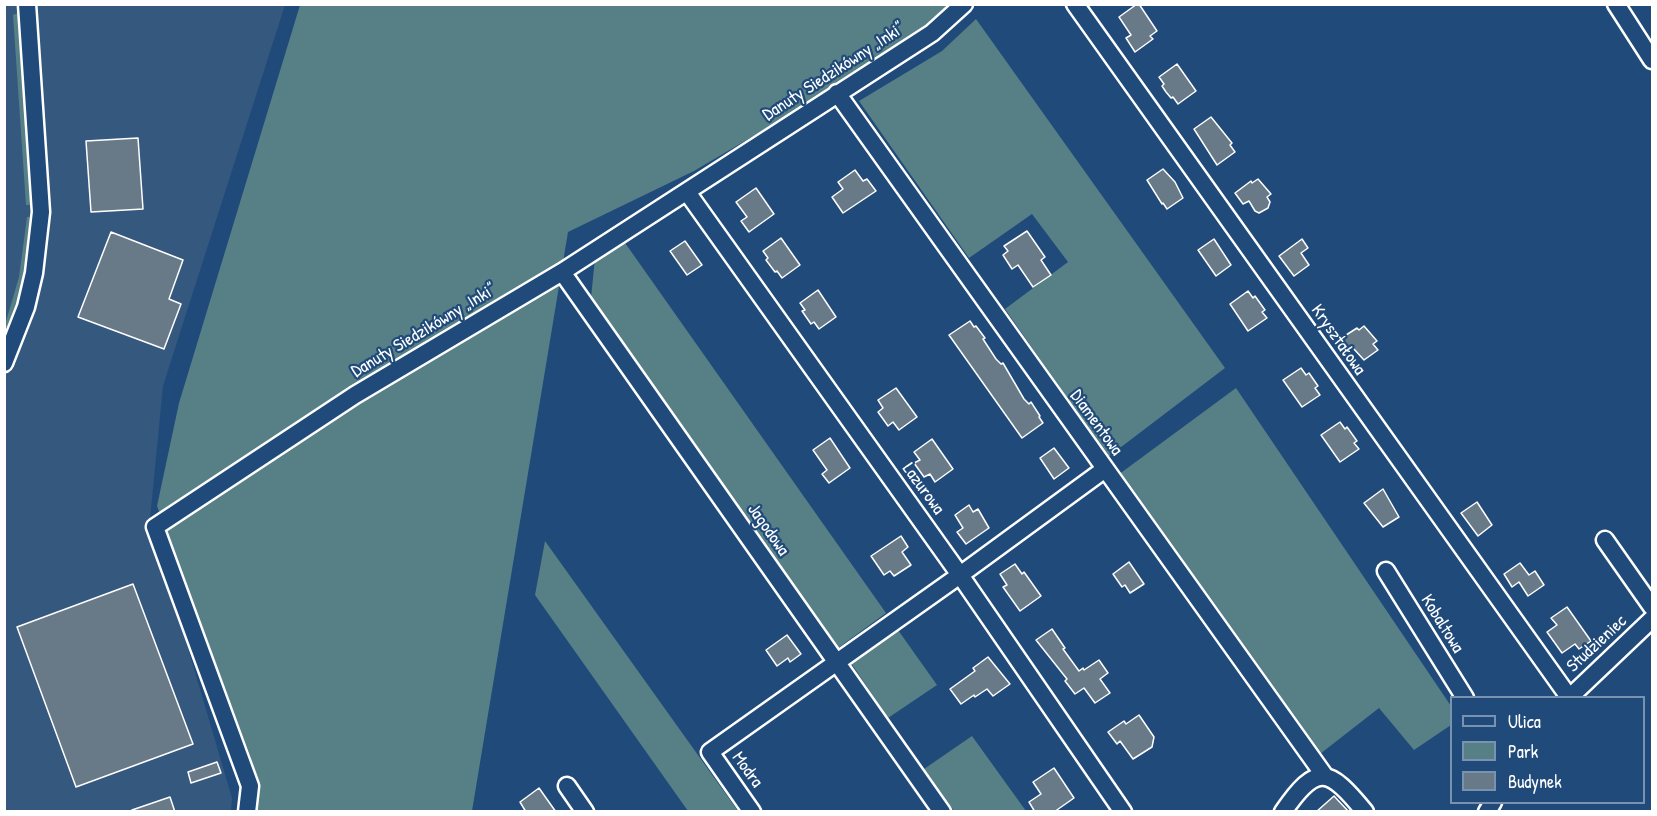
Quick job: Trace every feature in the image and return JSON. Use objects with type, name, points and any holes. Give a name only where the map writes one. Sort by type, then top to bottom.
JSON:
[{"type":"street","points":[[4,363],[26,307],[34,273],[41,212],[27,4]]},
{"type":"street","name":"Danuty Siedzikówny „Inki”","points":[[247,812],[250,786],[155,527],[356,395],[562,272],[687,192],[932,33],[964,4]]},
{"type":"street","name":"Kryształowa","points":[[1075,4],[1568,696]]},
{"type":"street","points":[[1616,4],[1653,60]]},
{"type":"street","name":"Diamentowa","points":[[837,93],[1324,775],[1339,784],[1365,812]]},
{"type":"street","name":"Lazurowa","points":[[687,192],[960,575],[1123,812]]},
{"type":"street","name":"Jagodowa","points":[[562,272],[942,812]]},
{"type":"street","points":[[837,662],[1105,469]]},
{"type":"street","points":[[1605,540],[1653,607]]},
{"type":"street","name":"Kobaltowa","points":[[1386,571],[1464,696]]},
{"type":"street","name":"Studzieniec","points":[[1570,696],[1653,619]]},
{"type":"street","name":"Modra","points":[[752,812],[710,752],[837,662]]},
{"type":"street","points":[[1283,812],[1296,792],[1311,778],[1324,775]]},
{"type":"street","points":[[567,786],[585,812]]},
{"type":"shaded area","points":[[5,5],[285,5],[163,386],[150,519],[232,798],[231,811],[5,812]]},
{"type":"green space","points":[[300,5],[951,5],[909,40],[833,89],[694,171],[568,232],[472,811],[244,811],[251,758],[157,506],[179,403]]},
{"type":"green space","points":[[20,12],[33,205],[26,205],[13,15]]},
{"type":"green space","points":[[976,19],[1225,368],[1108,457],[1005,309],[1068,262],[1032,214],[969,258],[859,101],[942,51]]},
{"type":"green space","points":[[27,217],[32,217],[27,271],[5,346],[5,325],[19,277]]},
{"type":"green space","points":[[623,240],[886,613],[838,648],[591,298],[595,258]]},
{"type":"green space","points":[[1236,388],[1450,705],[1450,726],[1414,750],[1379,708],[1320,754],[1118,475]]},
{"type":"green space","points":[[545,541],[738,811],[688,811],[535,595]]},
{"type":"green space","points":[[898,630],[937,685],[888,718],[851,663]]},
{"type":"green space","points":[[972,736],[1026,811],[954,811],[924,769]]},
{"type":"building","points":[[1137,4],[1157,31],[1150,36],[1153,39],[1135,52],[1126,38],[1131,35],[1119,17]]},
{"type":"building","points":[[1177,64],[1196,91],[1178,104],[1166,92],[1159,77]]},
{"type":"building","points":[[1211,117],[1232,143],[1230,145],[1235,152],[1217,165],[1194,129]]},
{"type":"building","points":[[138,138],[143,209],[91,212],[86,141]]},
{"type":"building","points":[[1163,169],[1175,182],[1183,198],[1167,209],[1147,180]]},
{"type":"building","points":[[855,170],[863,181],[867,179],[876,191],[843,213],[832,197],[843,189],[838,182]]},
{"type":"building","points":[[1258,179],[1271,194],[1267,197],[1270,202],[1268,208],[1259,213],[1249,201],[1243,204],[1235,193],[1251,181],[1252,183]]},
{"type":"building","points":[[756,188],[774,214],[749,232],[741,221],[747,217],[736,202]]},
{"type":"building","points":[[1027,231],[1045,257],[1041,260],[1051,275],[1033,287],[1018,265],[1012,269],[1003,255],[1008,251],[1004,246]]},
{"type":"building","points":[[111,232],[183,260],[169,299],[181,304],[164,349],[78,317]]},
{"type":"building","points":[[781,238],[800,265],[782,278],[766,260],[768,258],[763,251]]},
{"type":"building","points":[[1214,239],[1231,265],[1216,276],[1198,250]]},
{"type":"building","points":[[1302,239],[1308,248],[1301,253],[1309,265],[1294,276],[1279,256]]},
{"type":"building","points":[[685,241],[702,265],[687,275],[670,251]]},
{"type":"building","points":[[818,290],[836,317],[819,329],[814,322],[811,324],[802,311],[805,310],[800,303]]},
{"type":"building","points":[[1248,291],[1253,298],[1255,296],[1265,310],[1262,312],[1267,318],[1248,331],[1230,304]]},
{"type":"building","points":[[970,321],[985,338],[983,339],[996,359],[1001,364],[1003,363],[1024,399],[1029,404],[1031,402],[1040,416],[1043,423],[1022,438],[949,335]]},
{"type":"building","points":[[1364,326],[1377,341],[1373,344],[1378,350],[1364,360],[1353,348],[1349,351],[1340,339]]},
{"type":"building","points":[[1301,368],[1306,375],[1309,373],[1318,386],[1315,388],[1320,395],[1302,407],[1283,380]]},
{"type":"building","points":[[896,388],[917,417],[899,430],[893,422],[888,426],[878,412],[883,408],[878,400]]},
{"type":"building","points":[[1340,422],[1345,429],[1347,427],[1357,441],[1354,443],[1359,449],[1340,462],[1321,435]]},
{"type":"building","points":[[830,438],[850,468],[829,483],[822,474],[827,470],[813,450]]},
{"type":"building","points":[[932,439],[953,469],[935,482],[930,474],[924,477],[914,463],[920,460],[914,452]]},
{"type":"building","points":[[1054,448],[1069,468],[1054,479],[1040,458]]},
{"type":"building","points":[[1383,489],[1399,517],[1383,527],[1364,503]]},
{"type":"building","points":[[1477,502],[1492,525],[1478,536],[1461,513]]},
{"type":"building","points":[[969,505],[973,512],[978,509],[989,528],[966,544],[957,532],[963,528],[955,515]]},
{"type":"building","points":[[901,536],[908,547],[902,552],[911,565],[894,576],[890,571],[884,575],[871,556]]},
{"type":"building","points":[[1129,562],[1144,584],[1130,593],[1125,585],[1122,587],[1113,574]]},
{"type":"building","points":[[1520,563],[1529,575],[1535,571],[1544,585],[1528,596],[1519,582],[1512,587],[1504,574]]},
{"type":"building","points":[[1015,564],[1022,574],[1024,572],[1041,596],[1020,611],[1003,587],[1007,585],[1000,574]]},
{"type":"building","points":[[133,584],[193,744],[76,787],[17,627]]},
{"type":"building","points":[[1567,607],[1591,641],[1579,649],[1575,644],[1562,653],[1547,632],[1557,625],[1551,618]]},
{"type":"building","points":[[1052,629],[1079,671],[1099,660],[1108,673],[1100,679],[1110,693],[1095,703],[1084,688],[1075,694],[1065,681],[1067,679],[1036,640]]},
{"type":"building","points":[[787,635],[801,654],[790,662],[788,658],[777,666],[766,650]]},
{"type":"building","points":[[988,657],[1010,684],[993,696],[987,689],[961,704],[950,689],[975,671],[973,668]]},
{"type":"building","points":[[1139,715],[1154,737],[1152,747],[1133,759],[1120,741],[1117,744],[1108,732],[1124,721],[1126,724]]},
{"type":"building","points":[[217,762],[221,773],[191,783],[188,772]]},
{"type":"building","points":[[1054,768],[1074,798],[1054,812],[1035,812],[1029,802],[1041,794],[1033,782]]},
{"type":"building","points":[[539,788],[556,812],[526,812],[520,802]]},
{"type":"building","points":[[1334,796],[1349,812],[1316,812]]},
{"type":"building","points":[[170,797],[175,812],[132,812],[132,810]]}]
